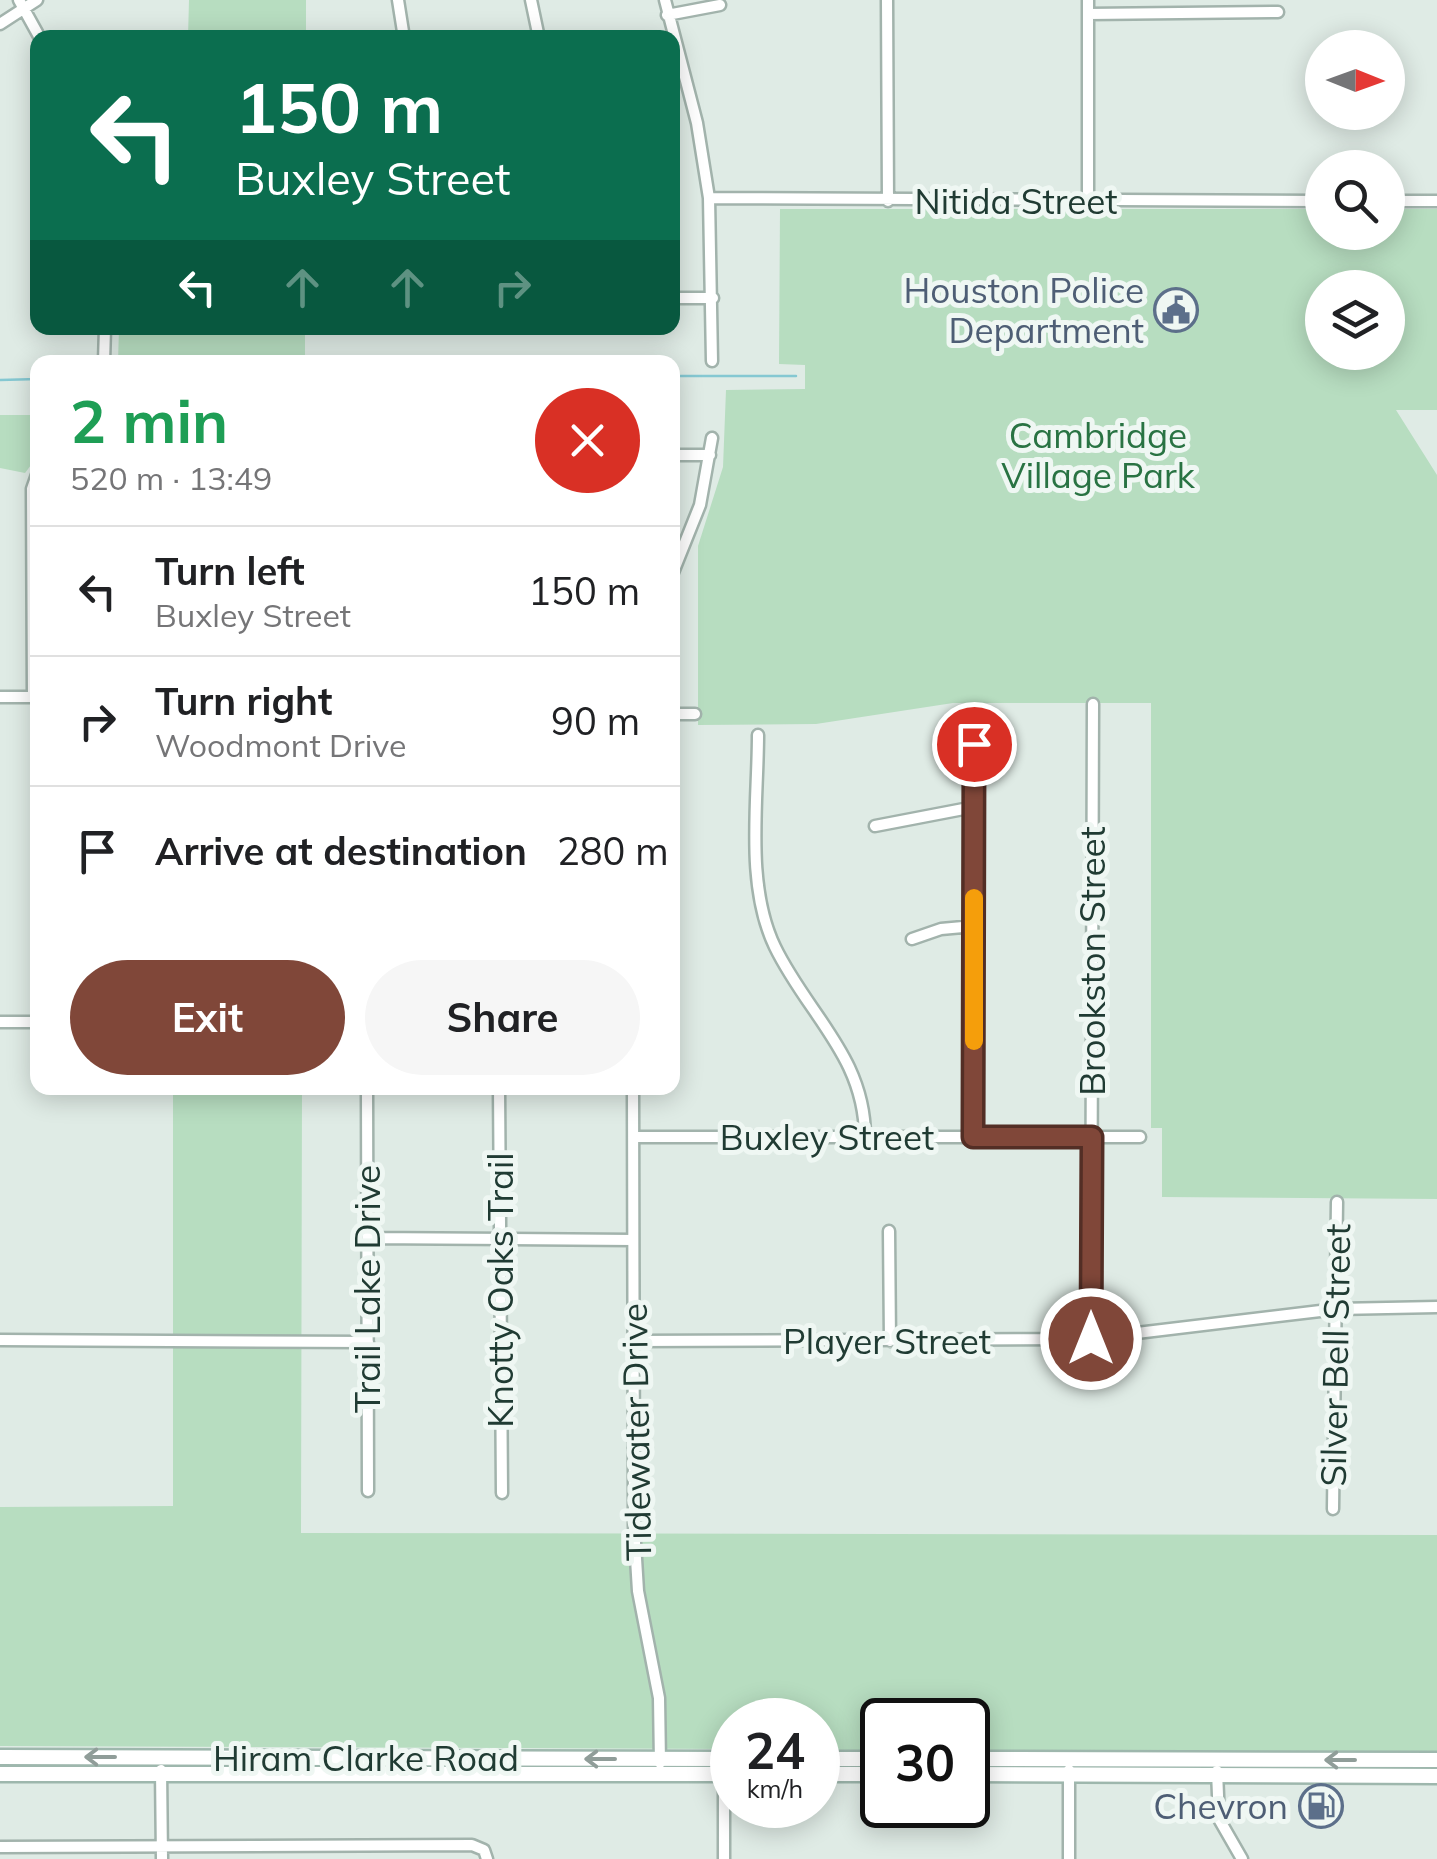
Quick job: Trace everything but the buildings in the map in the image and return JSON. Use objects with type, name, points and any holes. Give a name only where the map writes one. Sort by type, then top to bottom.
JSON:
[{"type":"main road","name":"Hiram Clarke Road","points":[[0,1757],[162,1758],[324,1766]]},
{"type":"main road","points":[[25,1757],[25,1774]]},
{"type":"main road","points":[[990,1762],[1069,1767],[1372,1768],[1437,1760]]},
{"type":"main road","name":"Hiram Clarke Road","points":[[0,1774],[161,1774],[324,1766],[710,1767]]},
{"type":"main road","points":[[990,1772],[1069,1767]]},
{"type":"main road","points":[[1372,1768],[1437,1776]]},
{"type":"street","points":[[0,24],[22,4],[37,0]]},
{"type":"street","points":[[398,0],[403,30]]},
{"type":"street","points":[[531,0],[538,30]]},
{"type":"street","points":[[664,0],[671,30]]},
{"type":"street","points":[[887,0],[888,202]]},
{"type":"street","points":[[1088,0],[1088,201]]},
{"type":"street","points":[[22,4],[36,30]]},
{"type":"street","points":[[667,15],[720,5]]},
{"type":"street","points":[[1088,14],[1278,12]]},
{"type":"street","points":[[680,62],[697,123],[710,198],[712,361]]},
{"type":"street","name":"Nitida Street","points":[[710,198],[888,202],[1305,201]]},
{"type":"street","points":[[1405,201],[1437,201]]},
{"type":"street","points":[[680,298],[713,298]]},
{"type":"street","points":[[680,555],[700,504],[712,438]]},
{"type":"street","points":[[680,455],[710,455]]},
{"type":"street","points":[[0,697],[30,696]]},
{"type":"street","name":"Brookston Street","points":[[1091,1339],[1093,704]]},
{"type":"street","points":[[973,1137],[974,712]]},
{"type":"street","points":[[680,714],[695,714]]},
{"type":"street","points":[[758,736],[758,870],[763,906],[774,946],[858,1080],[865,1105],[865,1137]]},
{"type":"street","points":[[876,826],[974,807]]},
{"type":"street","points":[[912,939],[941,929],[974,926]]},
{"type":"street","points":[[0,1022],[30,1022]]},
{"type":"street","name":"Trail Lake Drive","points":[[366,1095],[368,1491]]},
{"type":"street","name":"Knotty Oaks Trail","points":[[499,1095],[502,1492]]},
{"type":"street","name":"Tidewater Drive","points":[[632,1095],[634,1526],[638,1591],[659,1698],[661,1767]]},
{"type":"street","name":"Buxley Street","points":[[633,1137],[1140,1137]]},
{"type":"street","name":"Silver Bell Street","points":[[1333,1508],[1336,1202]]},
{"type":"street","points":[[888,1231],[890,1341]]},
{"type":"street","points":[[368,1238],[633,1240]]},
{"type":"street","name":"Player Street","points":[[635,1341],[1091,1339],[1337,1309],[1437,1308]]},
{"type":"street","points":[[0,1340],[368,1342]]},
{"type":"street","points":[[162,1758],[162,1853]]},
{"type":"street","points":[[1069,1767],[1069,1859]]},
{"type":"street","points":[[1217,1768],[1219,1819],[1242,1859]]},
{"type":"street","points":[[724,1859],[725,1828]]},
{"type":"street","points":[[272,1844],[272,1859]]},
{"type":"street","points":[[0,1847],[162,1853],[272,1844],[472,1845],[485,1854]]},
{"type":"street","points":[[50,1846],[50,1859]]},
{"type":"street","points":[[384,1846],[384,1859]]},
{"type":"green space","points":[[189,0],[306,0],[306,30],[188,30]]},
{"type":"green space","name":"Cambridge Village Park","points":[[780,209],[1305,209],[1305,250],[1405,250],[1405,209],[1437,209],[1437,410],[1396,410],[1437,475],[1437,1199],[1162,1197],[1162,1128],[1151,1128],[1151,703],[953,703],[816,724],[698,725],[698,546],[723,467],[726,390],[805,389],[805,365],[779,364]]},
{"type":"green space","points":[[119,335],[305,335],[305,355],[118,355]]},
{"type":"green space","points":[[0,415],[30,415],[30,466],[25,473],[0,468]]},
{"type":"green space","points":[[173,1095],[302,1095],[301,1533],[1437,1535],[1437,1752],[990,1750],[990,1698],[860,1698],[860,1750],[840,1750],[840,1698],[710,1698],[710,1749],[0,1746],[0,1507],[173,1506]]},
{"type":"waterway","points":[[680,376],[796,376]]},
{"type":"waterway","points":[[0,380],[30,379]]},
{"type":"slow traffic","points":[[974,898],[974,1041]]},
{"type":"place","name":"Houston Police Department","points":[[1176,310]]},
{"type":"place","name":"Chevron","points":[[1321,1806]]},
{"type":"route","points":[[974,744],[973,1137],[1092,1137],[1091,1339]]}]
